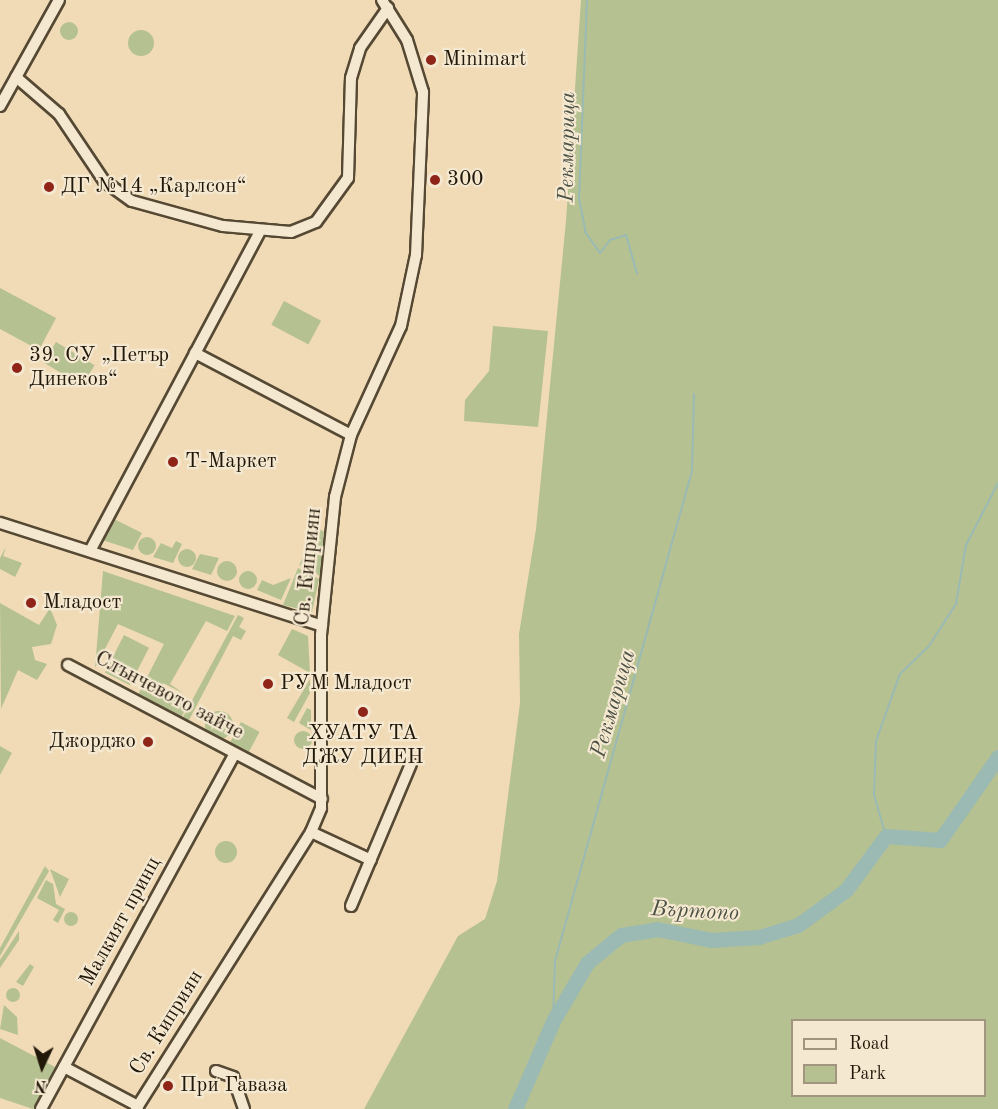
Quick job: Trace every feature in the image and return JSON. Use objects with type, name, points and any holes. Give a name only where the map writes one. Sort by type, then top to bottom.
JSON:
[{"type":"street","points":[[0,106],[59,0]]},
{"type":"street","points":[[16,77],[59,114],[104,181],[132,201],[259,232],[291,232],[316,222],[334,203],[348,178],[351,78],[360,48],[385,4]]},
{"type":"street","name":"Св. Киприян","points":[[137,1108],[311,832],[322,799],[322,626],[335,497],[351,435],[401,326],[416,255],[423,92],[414,56],[385,4]]},
{"type":"street","points":[[90,551],[259,232]]},
{"type":"street","points":[[195,353],[351,435]]},
{"type":"street","points":[[1,524],[322,626]]},
{"type":"street","name":"Слънчевото зайче","points":[[68,665],[322,799]]},
{"type":"street","name":"Малкият принц","points":[[41,1109],[235,753]]},
{"type":"street","points":[[351,906],[411,764]]},
{"type":"street","points":[[311,832],[371,860]]},
{"type":"street","points":[[64,1067],[137,1108]]},
{"type":"street","points":[[216,1071],[233,1077],[244,1109]]},
{"type":"green space","points":[[581,0],[998,0],[998,1109],[364,1109],[458,936],[485,919],[497,881],[520,703],[519,634],[536,529],[566,221]]},
{"type":"green space","points":[[69,22],[75,25],[78,31],[75,37],[69,40],[63,37],[60,31],[63,25]]},
{"type":"green space","points":[[141,30],[150,34],[154,43],[150,52],[141,56],[132,52],[128,43],[132,34]]},
{"type":"green space","points":[[0,288],[56,318],[39,350],[0,329]]},
{"type":"green space","points":[[284,301],[321,321],[308,345],[271,325]]},
{"type":"green space","points":[[493,326],[548,331],[538,427],[464,421],[465,400],[489,371]]},
{"type":"green space","points":[[56,342],[95,365],[82,386],[44,363]]},
{"type":"green space","points":[[114,519],[142,533],[133,550],[102,540]]},
{"type":"green space","points":[[318,528],[324,532],[322,552],[309,545]]},
{"type":"green space","points":[[147,537],[153,540],[156,546],[153,552],[147,555],[141,552],[138,546],[141,540]]},
{"type":"green space","points":[[176,541],[182,544],[173,563],[153,557],[161,543],[172,548]]},
{"type":"green space","points":[[6,547],[3,556],[22,563],[15,577],[0,569],[0,558]]},
{"type":"green space","points":[[308,548],[322,556],[320,576],[299,565]]},
{"type":"green space","points":[[187,549],[195,554],[196,558],[191,566],[187,567],[179,562],[178,558],[183,550]]},
{"type":"green space","points":[[200,554],[219,558],[211,575],[192,569]]},
{"type":"green space","points":[[223,561],[231,561],[237,567],[237,575],[231,581],[223,581],[217,575],[217,567]]},
{"type":"green space","points":[[298,568],[319,579],[312,612],[283,605]]},
{"type":"green space","points":[[103,571],[235,616],[227,631],[206,621],[170,684],[183,693],[163,683],[165,692],[188,704],[181,718],[138,695],[164,644],[118,624],[95,668]]},
{"type":"green space","points":[[248,571],[254,574],[257,580],[254,586],[248,589],[242,586],[239,580],[242,574]]},
{"type":"green space","points":[[291,578],[281,600],[257,590],[262,580],[273,585]]},
{"type":"green space","points":[[0,603],[39,625],[50,608],[57,625],[51,644],[32,647],[35,660],[47,664],[37,680],[18,670],[1,709]]},
{"type":"green space","points":[[238,615],[244,618],[239,627],[246,631],[241,640],[233,636],[188,722],[182,719]]},
{"type":"green space","points":[[292,629],[308,636],[310,673],[278,655]]},
{"type":"green space","points":[[124,635],[149,648],[130,685],[105,672]]},
{"type":"green space","points":[[310,679],[310,693],[294,722],[287,718]]},
{"type":"green space","points":[[307,708],[311,710],[311,730],[299,723]]},
{"type":"green space","points":[[219,711],[229,715],[233,725],[229,735],[219,739],[209,735],[205,725],[209,715]]},
{"type":"green space","points":[[241,722],[260,732],[248,754],[229,744]]},
{"type":"green space","points":[[303,731],[309,734],[312,740],[309,746],[303,749],[297,746],[294,740],[297,734]]},
{"type":"green space","points":[[0,746],[12,753],[0,775]]},
{"type":"green space","points":[[226,841],[234,844],[237,852],[234,860],[226,863],[218,860],[215,852],[218,844]]},
{"type":"green space","points":[[45,866],[49,871],[0,956],[0,948]]},
{"type":"green space","points":[[50,869],[69,879],[60,897]]},
{"type":"green space","points":[[46,880],[53,884],[56,904],[65,909],[58,923],[53,920],[59,910],[37,898]]},
{"type":"green space","points":[[68,912],[74,912],[78,919],[74,926],[68,926],[64,922],[64,916]]},
{"type":"green space","points":[[19,931],[19,940],[0,968],[0,960]]},
{"type":"green space","points":[[30,964],[34,967],[23,986],[16,982]]},
{"type":"green space","points":[[10,988],[16,988],[20,995],[16,1002],[10,1002],[6,998],[6,992]]},
{"type":"green space","points":[[4,1005],[17,1017],[18,1035],[0,1029]]},
{"type":"green space","points":[[0,1038],[55,1067],[33,1109],[0,1098]]},
{"type":"waterway","name":"Рекмарица","points":[[587,0],[579,198],[586,233],[600,253],[610,240],[626,235],[637,273]]},
{"type":"waterway","name":"Рекмарица","points":[[553,1021],[555,961],[692,471],[694,394]]},
{"type":"waterway","points":[[886,836],[874,795],[876,741],[900,674],[929,646],[956,604],[966,545],[998,483]]},
{"type":"waterway","name":"Въртопо","points":[[515,1109],[553,1021],[587,963],[621,935],[657,929],[711,940],[759,937],[798,925],[846,890],[886,836],[940,840],[998,757]]},
{"type":"place","name":"Minimart","points":[[431,60]]},
{"type":"place","name":"300","points":[[435,180]]},
{"type":"place","name":"ДГ №14 „Карлсон“","points":[[49,187]]},
{"type":"place","name":"39. СУ „Петър Динеков“","points":[[17,368]]},
{"type":"place","name":"Т-Маркет","points":[[173,462]]},
{"type":"place","name":"Младост","points":[[31,603]]},
{"type":"place","name":"РУМ Младост","points":[[268,684]]},
{"type":"place","name":"ХУАТУ ТА ДЖУ ДИЕН","points":[[363,712]]},
{"type":"place","name":"Джорджо","points":[[148,742]]},
{"type":"place","name":"При Гаваза","points":[[168,1086]]}]
